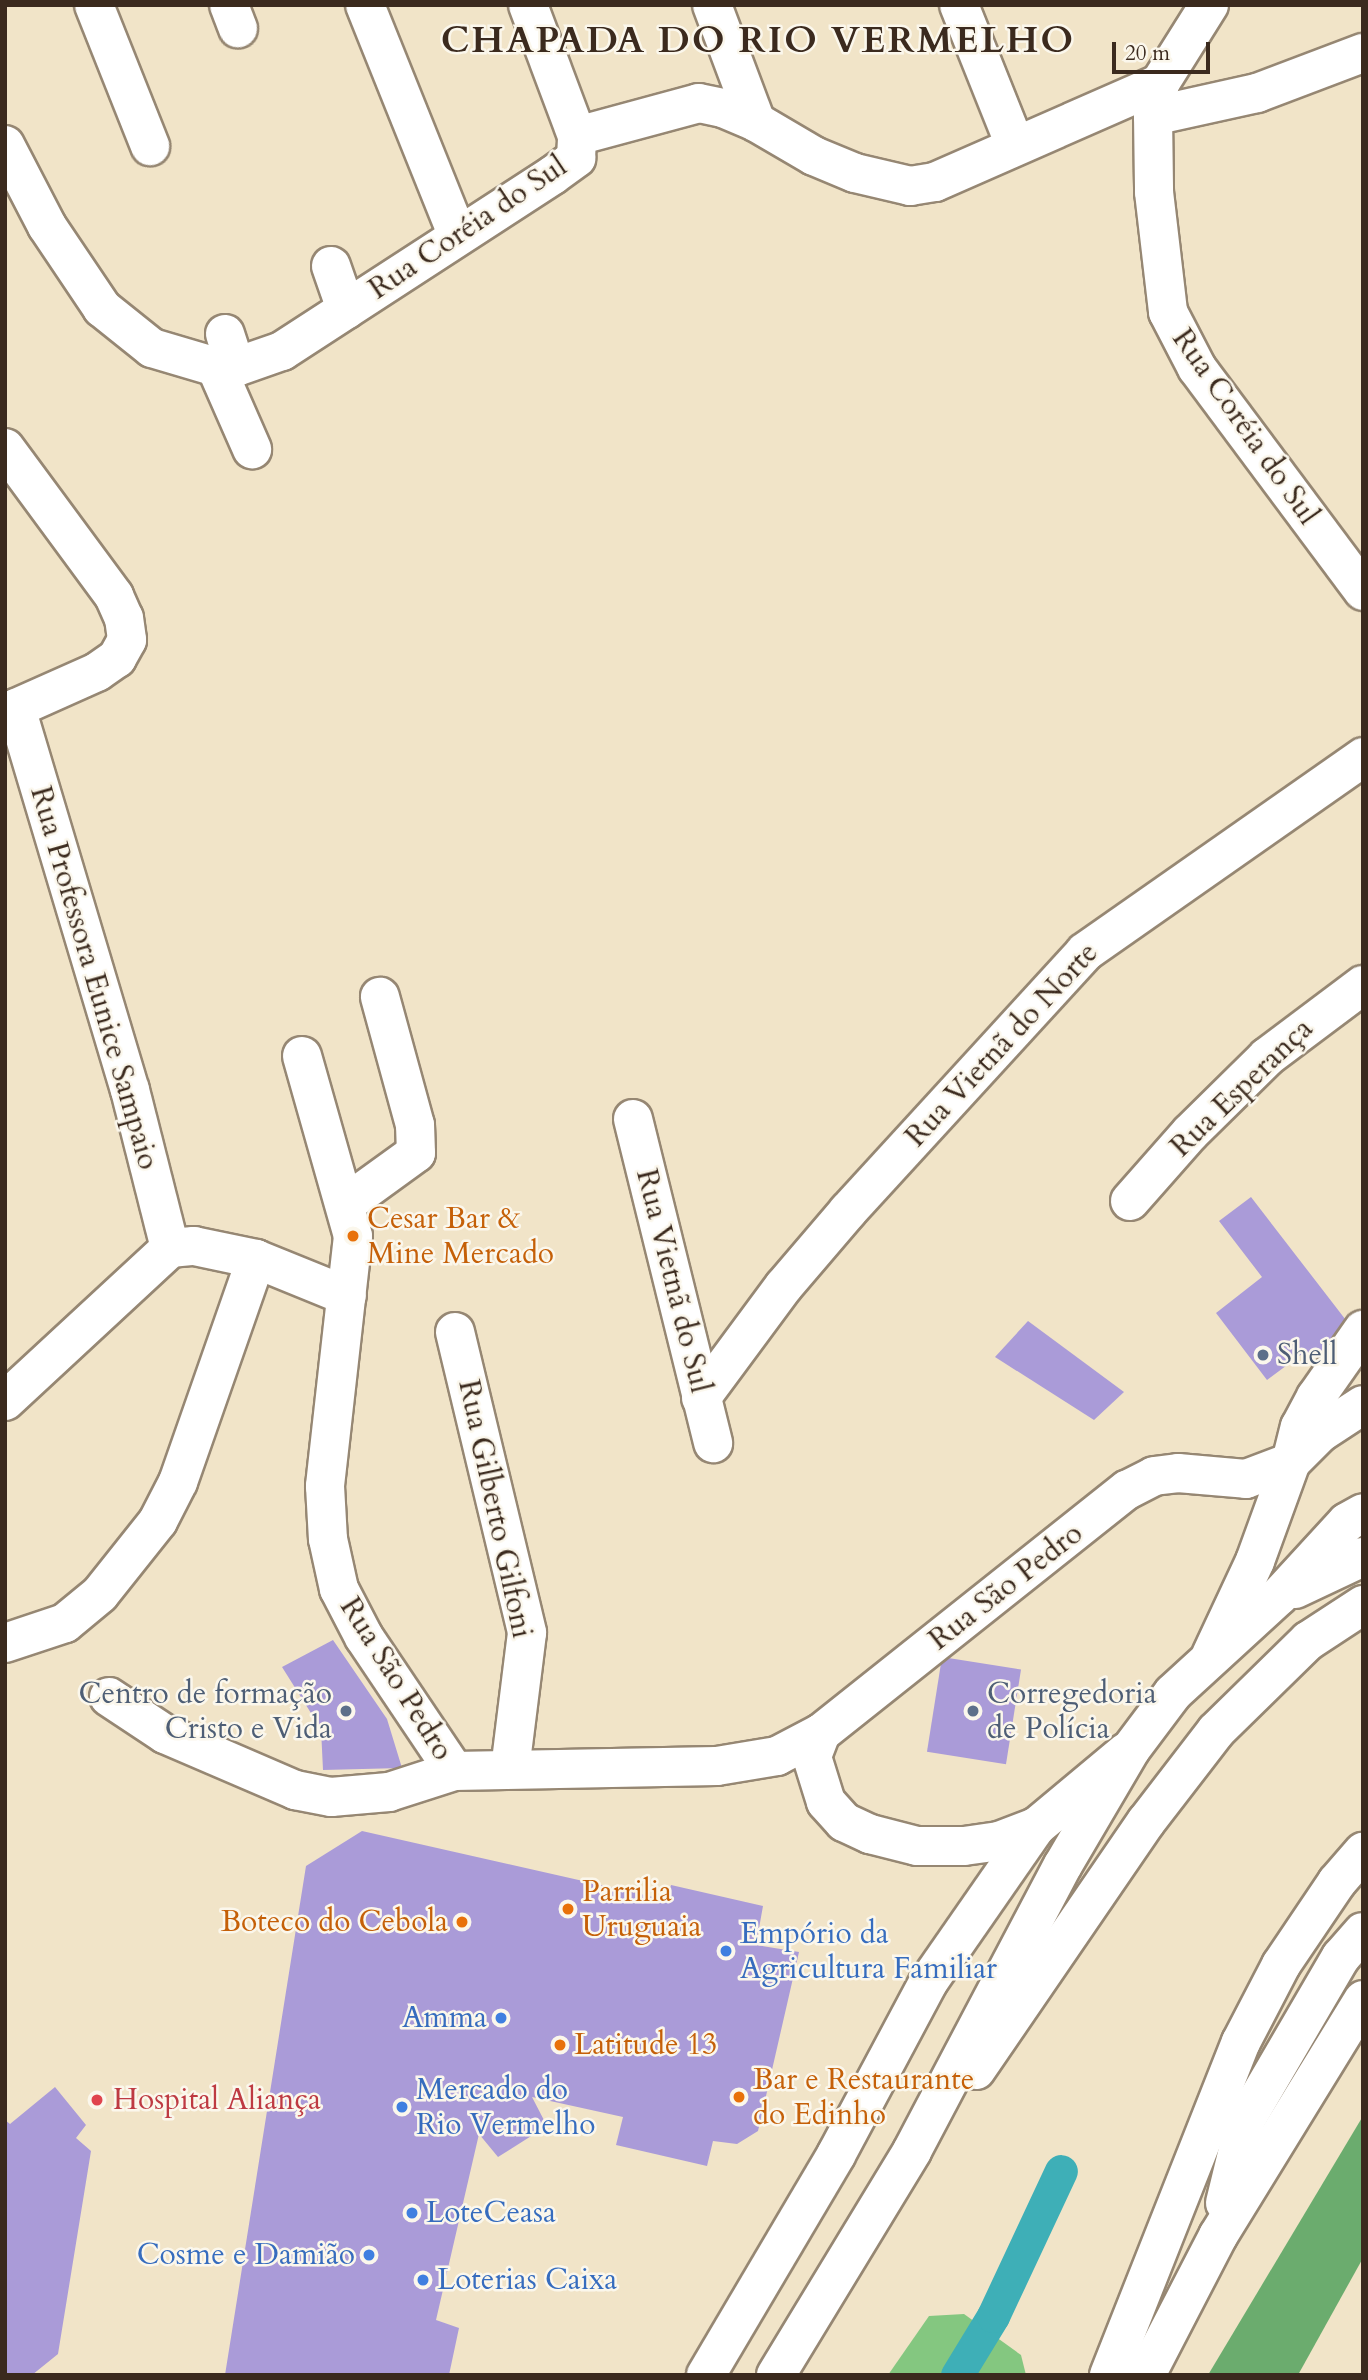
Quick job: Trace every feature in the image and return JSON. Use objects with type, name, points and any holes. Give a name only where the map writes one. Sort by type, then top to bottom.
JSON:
[{"type":"street","points":[[94,5],[150,146]]},
{"type":"street","points":[[365,5],[457,234]]},
{"type":"street","points":[[528,5],[577,136]]},
{"type":"street","points":[[712,5],[757,122]]},
{"type":"street","points":[[959,5],[1015,145]]},
{"type":"street","points":[[1157,100],[1201,10]]},
{"type":"street","points":[[1157,100],[1257,93],[1363,53]]},
{"type":"street","name":"Rua Coréia do Sul","points":[[226,356],[282,351],[576,158],[577,136],[699,103],[757,122],[845,169],[910,186],[935,182],[1015,145],[1157,100],[1154,192],[1168,312],[1180,342],[1363,591]]},
{"type":"street","points":[[5,145],[47,226],[102,308],[152,348],[226,356],[252,449]]},
{"type":"street","points":[[331,267],[346,309]]},
{"type":"street","points":[[5,448],[114,596],[124,618],[127,640],[117,658],[97,672],[11,710]]},
{"type":"street","name":"Rua Professora Eunice Sampaio","points":[[11,710],[130,1090],[170,1248]]},
{"type":"street","name":"Rua Vietnã do Norte","points":[[701,1398],[840,1220],[1085,952],[1363,757]]},
{"type":"street","name":"Rua Esperança","points":[[1130,1201],[1190,1133],[1267,1057],[1363,985]]},
{"type":"street","points":[[347,1203],[416,1153],[415,1125],[380,997]]},
{"type":"street","name":"Rua São Pedro","points":[[302,1056],[347,1203],[353,1236],[326,1486],[328,1539],[339,1590],[364,1637],[454,1771],[730,1765],[777,1756],[821,1733],[1127,1490],[1154,1476],[1178,1473],[1246,1479],[1291,1462]]},
{"type":"street","name":"Rua Vietnã do Sul","points":[[633,1119],[713,1443]]},
{"type":"street","points":[[5,1401],[170,1248],[194,1246],[256,1259],[347,1296]]},
{"type":"street","points":[[5,1643],[65,1623],[100,1594],[158,1521],[178,1482],[256,1259]]},
{"type":"street","points":[[1211,1655],[1262,1541],[1291,1462],[1300,1427],[1316,1397],[1363,1330]]},
{"type":"street","name":"Rua Gilberto Gilfoni","points":[[455,1332],[527,1633],[510,1769]]},
{"type":"street","points":[[1291,1462],[1320,1433],[1363,1405]]},
{"type":"street","points":[[1203,1477],[1239,1506],[1262,1541]]},
{"type":"street","points":[[776,2375],[912,2151],[1070,1853],[1131,1749],[1173,1693],[1211,1655],[1279,1596],[1347,1522],[1363,1513]]},
{"type":"street","points":[[1279,1596],[1363,1557]]},
{"type":"street","points":[[912,2151],[998,2040],[1146,1822],[1216,1731],[1308,1641],[1363,1605]]},
{"type":"street","points":[[109,1697],[165,1734],[295,1790],[331,1797],[389,1792],[454,1771]]},
{"type":"street","points":[[821,1733],[812,1757],[826,1802],[844,1822],[870,1834],[917,1846],[964,1846],[999,1841],[1036,1827]]},
{"type":"street","points":[[706,2375],[836,2155],[929,1981],[1036,1827],[1131,1749]]},
{"type":"street","points":[[1109,2375],[1241,2042],[1281,1965],[1337,1882],[1363,1852]]},
{"type":"street","points":[[1218,2236],[1245,2122],[1341,1957],[1363,1932]]},
{"type":"street","points":[[1146,2375],[1218,2236],[1363,2000]]},
{"type":"green space","points":[[1363,2116],[1363,2258],[1298,2375],[1208,2375]]},
{"type":"green space","points":[[964,2314],[1021,2355],[1026,2375],[888,2375],[929,2316]]},
{"type":"building","points":[[1251,1197],[1352,1328],[1312,1359],[1306,1351],[1267,1380],[1216,1313],[1262,1277],[1219,1221]]},
{"type":"building","points":[[1028,1321],[1124,1392],[1094,1420],[995,1357]]},
{"type":"building","name":"Centro de formação Cristo e Vida","points":[[333,1640],[387,1719],[402,1768],[323,1770],[321,1729],[282,1667]]},
{"type":"building","name":"Corregedoria de Polícia","points":[[942,1657],[1021,1670],[1006,1764],[927,1752]]},
{"type":"building","name":"Mercado do Rio Vermelho","points":[[362,1831],[667,1900],[671,1885],[763,1906],[756,1945],[799,1952],[758,2131],[737,2144],[713,2141],[707,2166],[616,2145],[623,2117],[532,2097],[547,2126],[498,2157],[479,2134],[436,2320],[459,2328],[449,2375],[225,2375],[306,1866]]},
{"type":"building","points":[[55,2087],[86,2125],[76,2138],[91,2151],[58,2354],[32,2375],[5,2375],[5,2120],[10,2124]]},
{"type":"waterway","points":[[957,2375],[993,2316],[1061,2171]]},
{"type":"place","name":"Cesar Bar & Mine Mercado","points":[[353,1236]]},
{"type":"place","name":"Shell","points":[[1263,1355]]},
{"type":"place","name":"Centro de formação Cristo e Vida","points":[[346,1711]]},
{"type":"place","name":"Corregedoria de Polícia","points":[[973,1711]]},
{"type":"place","name":"Parrilia Uruguaia","points":[[568,1909]]},
{"type":"place","name":"Boteco do Cebola","points":[[462,1922]]},
{"type":"place","name":"Empório da Agricultura Familiar","points":[[726,1951]]},
{"type":"place","name":"Amma","points":[[501,2018]]},
{"type":"place","name":"Latitude 13","points":[[560,2045]]},
{"type":"place","name":"Bar e Restaurante do Edinho","points":[[739,2097]]},
{"type":"place","name":"Hospital Aliança","points":[[97,2100]]},
{"type":"place","name":"Mercado do Rio Vermelho","points":[[402,2107]]},
{"type":"place","name":"LoteCeasa","points":[[412,2213]]},
{"type":"place","name":"Cosme e Damião","points":[[369,2255]]},
{"type":"place","name":"Loterias Caixa","points":[[423,2280]]},
{"type":"district","name":"CHAPADA DO RIO VERMELHO","points":[[758,40]]}]
